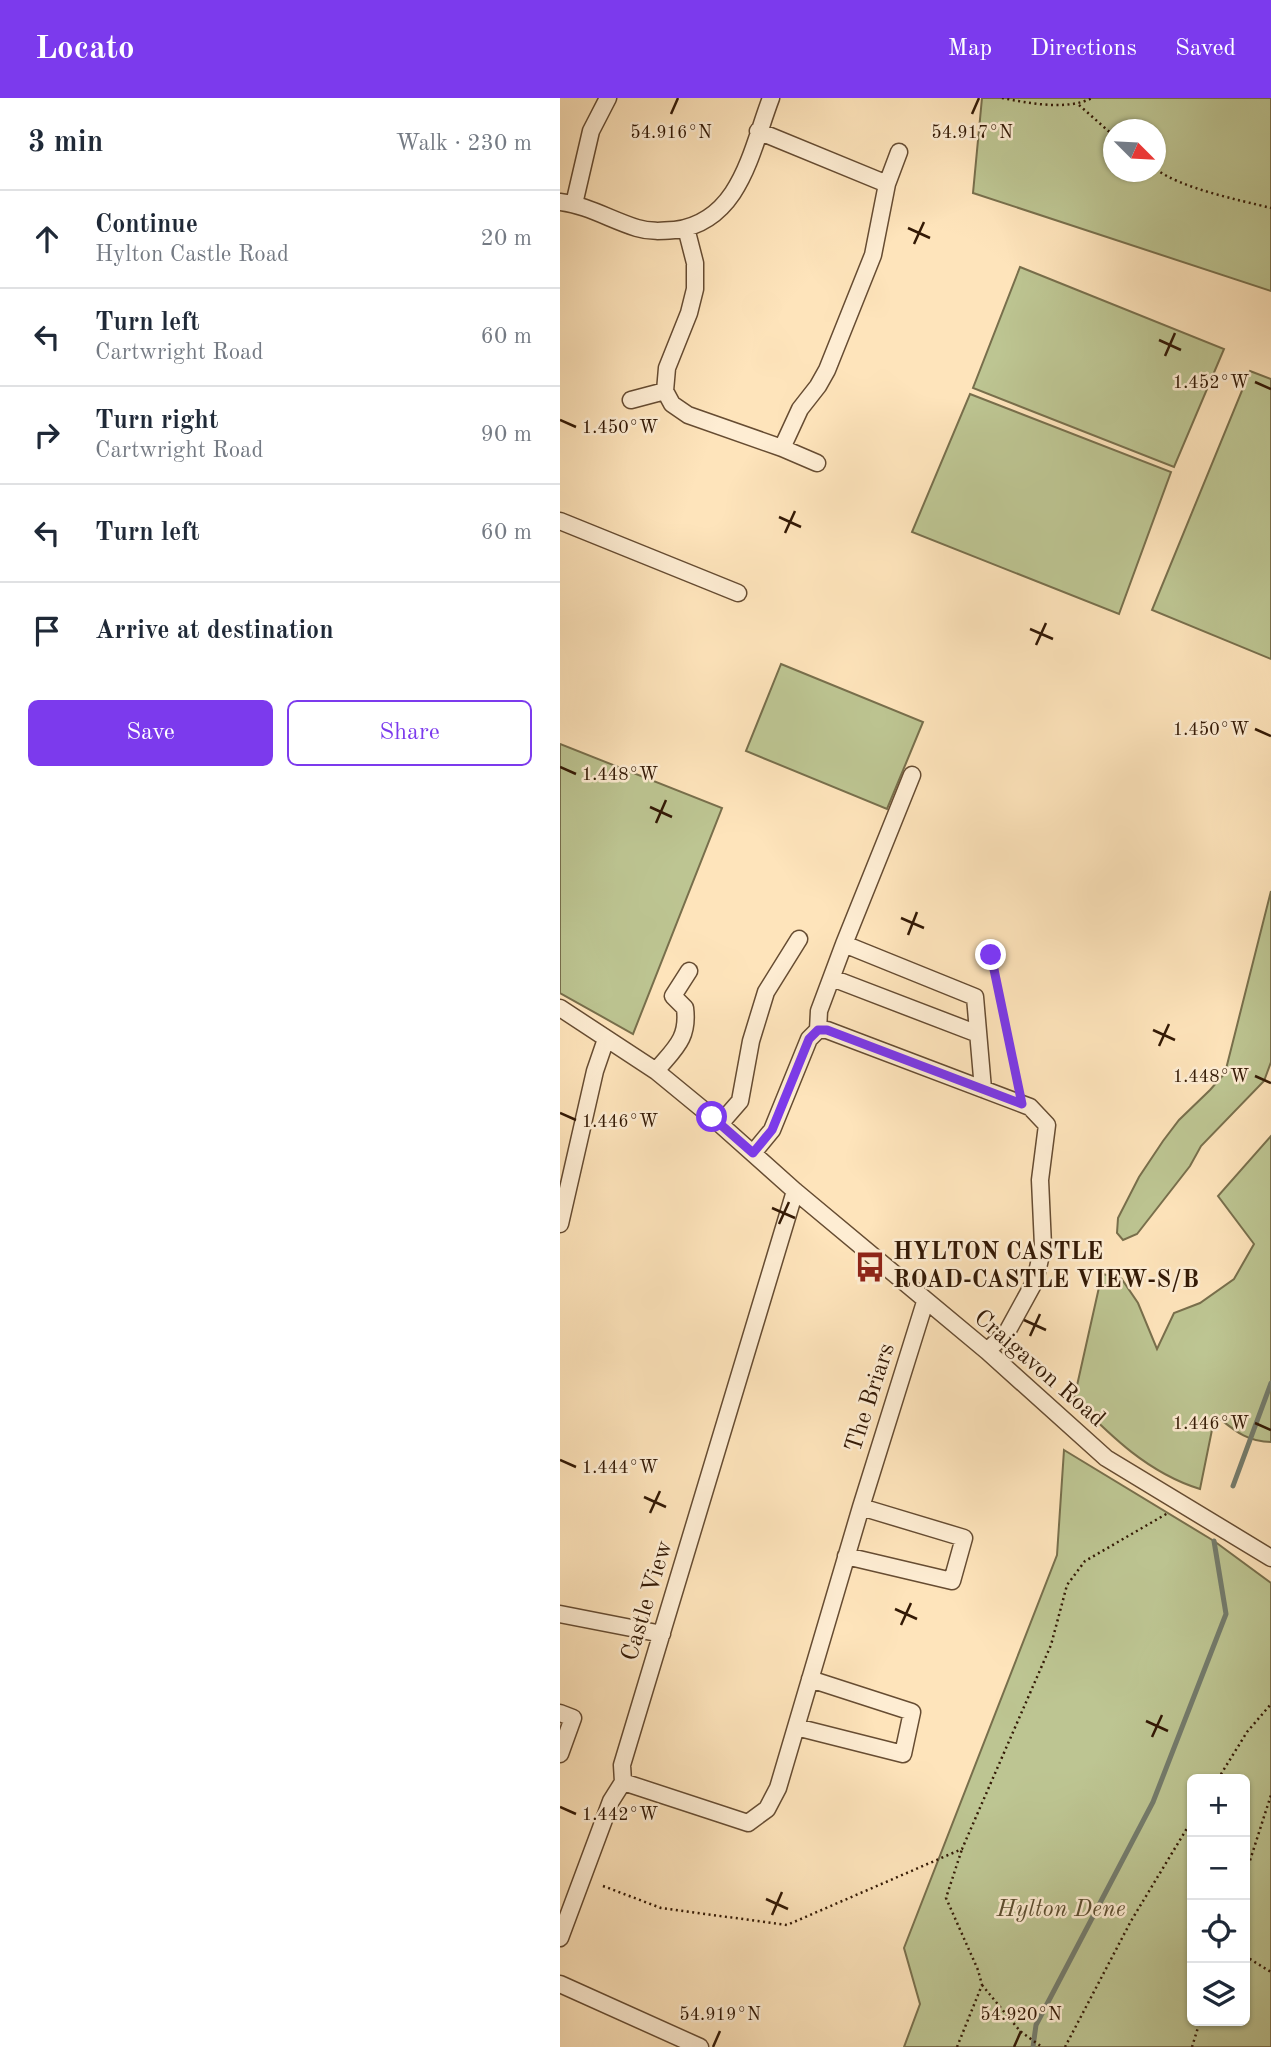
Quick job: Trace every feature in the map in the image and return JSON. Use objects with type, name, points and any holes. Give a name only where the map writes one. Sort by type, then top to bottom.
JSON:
[{"type":"street","points":[[608,98],[591,131],[578,180],[567,203],[639,229],[659,232],[686,228],[709,218],[723,207],[735,191],[771,98]]},
{"type":"street","points":[[758,131],[887,184]]},
{"type":"street","points":[[782,448],[800,409],[827,370],[873,255],[887,184],[899,152]]},
{"type":"street","points":[[686,228],[695,262],[695,289],[689,313],[667,368],[665,391],[672,404],[688,415],[817,463]]},
{"type":"street","points":[[631,400],[665,391]]},
{"type":"street","points":[[560,521],[738,593]]},
{"type":"street","points":[[753,1153],[772,1130],[809,1039],[818,1030],[819,1011],[912,775]]},
{"type":"street","points":[[720,1124],[740,1101],[751,1041],[766,992],[799,939]]},
{"type":"street","points":[[844,944],[975,996],[983,1089]]},
{"type":"street","points":[[656,1071],[681,1041],[687,1024],[685,1008],[673,996],[689,971]]},
{"type":"street","points":[[832,978],[978,1034]]},
{"type":"street","name":"Craigavon Road","points":[[560,1008],[656,1071],[794,1191],[987,1352],[1106,1458],[1271,1558]]},
{"type":"street","points":[[818,1030],[827,1030],[1030,1107],[1047,1125],[1040,1180],[1043,1246],[1035,1281],[1007,1332],[987,1352]]},
{"type":"street","points":[[560,1224],[595,1071],[606,1039]]},
{"type":"street","name":"Castle View","points":[[560,1938],[566,1903],[611,1801],[623,1782],[622,1765],[794,1191]]},
{"type":"street","name":"The Briars","points":[[623,1782],[748,1823],[767,1809],[778,1788],[925,1302]]},
{"type":"street","points":[[846,1556],[952,1581],[964,1538],[861,1507]]},
{"type":"street","points":[[560,1614],[662,1634]]},
{"type":"street","points":[[796,1727],[902,1754],[912,1712],[810,1679]]},
{"type":"street","points":[[560,1713],[573,1718],[560,1754]]},
{"type":"street","points":[[560,1984],[700,2047]]},
{"type":"path","points":[[1002,98],[1030,103],[1079,105],[1091,98]]},
{"type":"path","points":[[1079,105],[1103,126]]},
{"type":"path","points":[[1166,176],[1215,193],[1271,208]]},
{"type":"path","points":[[991,955],[1022,1104]]},
{"type":"path","points":[[1042,2047],[1024,2034],[982,1985],[946,1898],[962,1849],[1051,1645],[1068,1585],[1084,1561],[1184,1505]]},
{"type":"path","points":[[1221,1774],[1247,1732],[1271,1704]]},
{"type":"path","points":[[1250,1861],[1271,1796]]},
{"type":"path","points":[[1065,2047],[1130,1921],[1187,1828]]},
{"type":"path","points":[[603,1886],[661,1908],[787,1926],[962,1849]]},
{"type":"path","points":[[1250,1959],[1271,1972]]},
{"type":"path","points":[[957,2047],[982,1985]]},
{"type":"path","points":[[1192,2047],[1198,2026]]},
{"type":"green space","points":[[982,98],[1271,98],[1271,291],[973,193]]},
{"type":"green space","points":[[1020,267],[1224,349],[1174,467],[973,388]]},
{"type":"green space","points":[[1250,371],[1271,379],[1271,659],[1152,610]]},
{"type":"green space","points":[[970,394],[1171,472],[1119,614],[912,532]]},
{"type":"green space","points":[[781,664],[923,722],[887,809],[746,751]]},
{"type":"green space","points":[[560,744],[722,808],[633,1034],[560,993]]},
{"type":"green space","points":[[1271,891],[1271,1062],[1264,1081],[1201,1146],[1190,1166],[1137,1234],[1123,1240],[1117,1233],[1118,1218],[1139,1177],[1179,1120],[1225,1073]]},
{"type":"green space","points":[[1271,1136],[1271,1442],[1247,1437],[1215,1415],[1200,1489],[1164,1473],[1131,1452],[1074,1399],[1102,1274],[1121,1278],[1138,1303],[1157,1349],[1174,1313],[1200,1303],[1234,1279],[1254,1244],[1218,1196]]},
{"type":"green space","name":"Hylton Dene","points":[[1064,1450],[1214,1541],[1271,1583],[1271,2047],[904,2047],[920,2004],[904,1948],[1057,1555]]},
{"type":"waterway","points":[[1233,1486],[1271,1383]]},
{"type":"waterway","points":[[1033,2047],[1036,2025],[1153,1802],[1226,1614],[1214,1541]]},
{"type":"place","name":"HYLTON CASTLE ROAD-CASTLE VIEW-S/B","points":[[870,1267]]},
{"type":"route","points":[[712,1117],[753,1153],[772,1130],[809,1039],[818,1030],[827,1030],[1022,1104],[991,955]]}]
